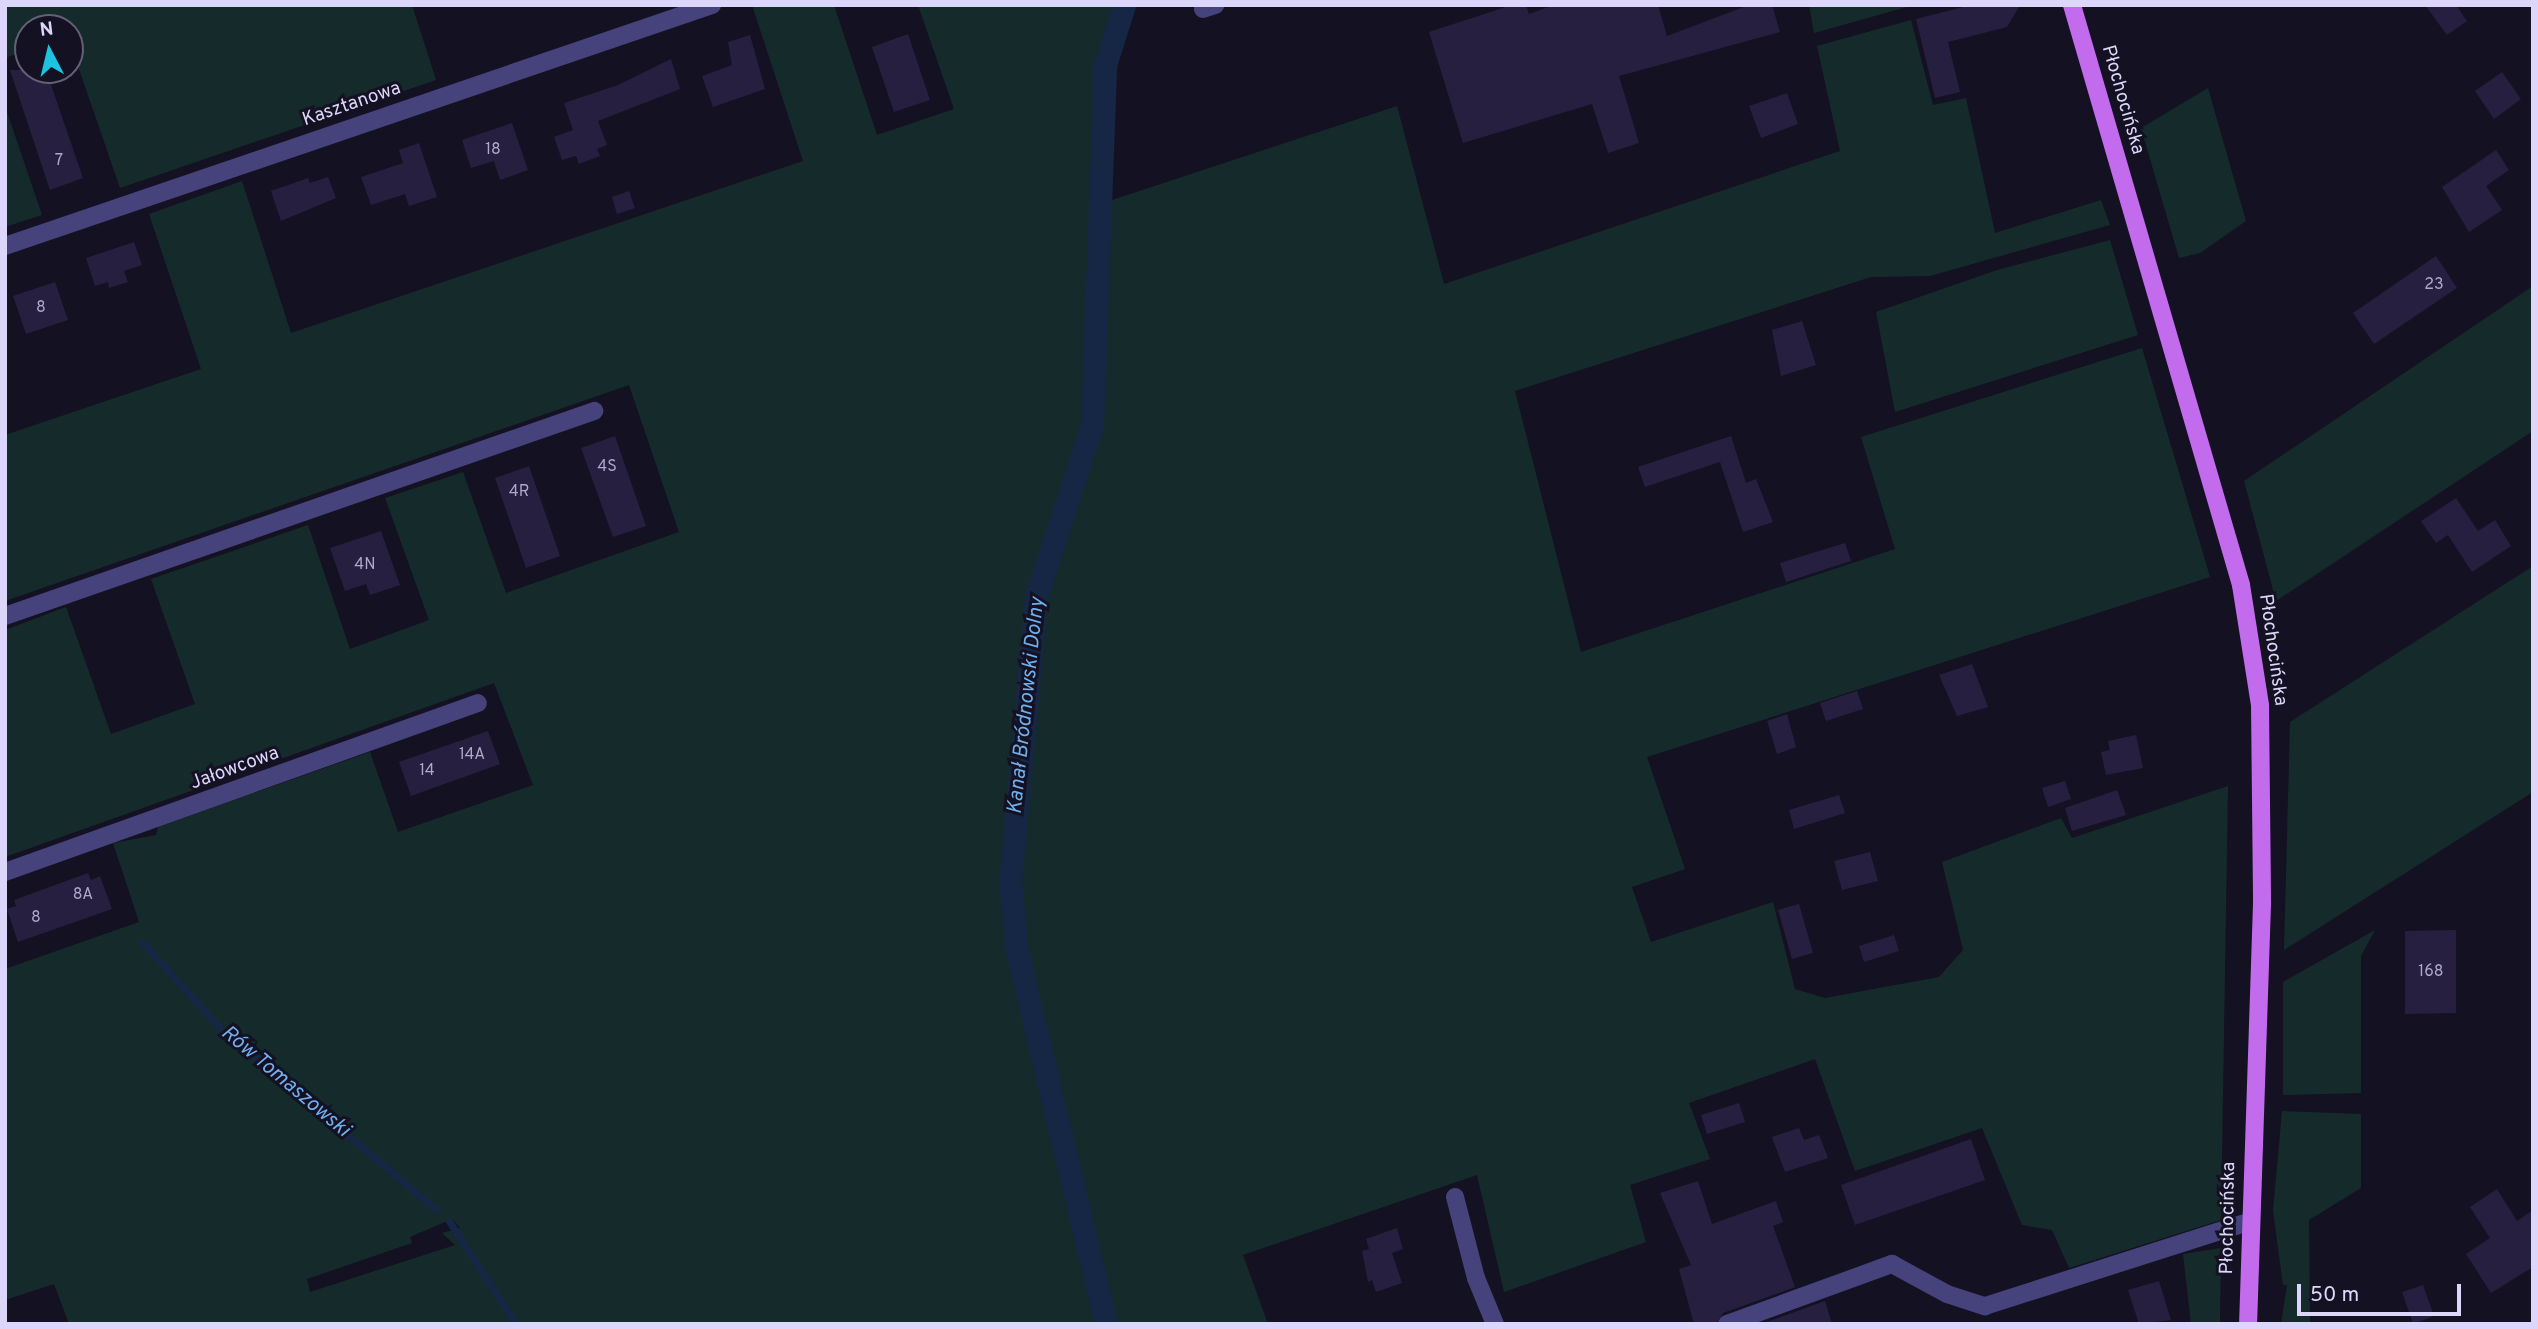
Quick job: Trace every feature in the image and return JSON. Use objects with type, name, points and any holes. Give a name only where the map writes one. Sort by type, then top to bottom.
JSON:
[{"type":"main road","name":"Płochocińska","points":[[2072,5],[2241,585],[2258,691],[2262,904],[2248,1324]]},
{"type":"street","name":"Kasztanowa","points":[[5,246],[712,5]]},
{"type":"street","points":[[5,616],[594,411]]},
{"type":"street","name":"Jałowcowa","points":[[5,872],[478,703]]},
{"type":"street","points":[[1455,1198],[1476,1278],[1495,1324]]},
{"type":"street","points":[[1727,1324],[1892,1264],[1947,1294],[1985,1306],[2251,1222]]},
{"type":"green space","points":[[5,5],[412,5],[436,80],[120,188],[84,84],[84,14],[14,14],[14,55],[5,58]]},
{"type":"green space","points":[[752,5],[834,5],[877,135],[954,109],[918,5],[1134,5],[1111,88],[1109,201],[1397,106],[1444,284],[1840,151],[1817,46],[1911,20],[1933,105],[1966,98],[1995,233],[2101,200],[2110,225],[1930,276],[1871,277],[1515,391],[1581,652],[1895,549],[1861,437],[2142,348],[2210,577],[1647,757],[1685,869],[1632,887],[1651,942],[1773,902],[1795,989],[1825,998],[1939,977],[1963,950],[1942,862],[2061,818],[2072,838],[2228,786],[2221,1220],[2069,1268],[2052,1230],[2022,1225],[1982,1128],[1855,1171],[1815,1059],[1689,1103],[1710,1159],[1630,1185],[1646,1242],[1504,1292],[1477,1175],[1243,1255],[1268,1324],[69,1324],[54,1284],[5,1300],[5,969],[139,922],[113,843],[156,835],[158,827],[370,752],[398,832],[533,785],[494,683],[5,857],[5,630],[66,607],[111,734],[195,704],[151,579],[308,525],[350,649],[429,620],[385,498],[463,472],[506,593],[679,532],[629,385],[5,601],[5,435],[201,369],[149,214],[242,181],[291,333],[803,161]],"holes":[[[452,1219],[460,1228],[442,1233],[455,1245],[310,1292],[307,1279],[412,1243],[410,1237]]]},
{"type":"green space","points":[[1809,5],[1914,5],[1814,33]]},
{"type":"green space","points":[[2208,88],[2246,221],[2200,253],[2179,258],[2141,128]]},
{"type":"green space","points":[[5,106],[42,215],[5,227]]},
{"type":"green space","points":[[2110,240],[2138,335],[1895,412],[1876,312],[1997,270]]},
{"type":"green space","points":[[2533,286],[2533,431],[2276,601],[2244,481]]},
{"type":"green space","points":[[2533,566],[2533,792],[2284,950],[2290,722]]},
{"type":"green space","points":[[2375,930],[2361,956],[2361,1093],[2283,1095],[2283,982]]},
{"type":"green space","points":[[2282,1111],[2361,1114],[2361,1188],[2309,1220],[2310,1324],[2281,1324],[2287,1285],[2283,1285],[2273,1211]]},
{"type":"green space","points":[[2221,1248],[2220,1322],[2191,1324],[2183,1254]]},
{"type":"building","points":[[1512,5],[1526,5],[1529,14],[1554,5],[1658,5],[1667,36],[1749,5],[1772,5],[1780,32],[1619,76],[1639,143],[1608,153],[1592,104],[1463,143],[1429,32]]},
{"type":"building","points":[[1971,5],[2020,5],[2007,27],[1948,42],[1960,92],[1935,98],[1916,19]]},
{"type":"building","points":[[2425,5],[2456,5],[2467,21],[2447,35]]},
{"type":"building","points":[[908,34],[930,100],[894,112],[872,47]]},
{"type":"building","points":[[750,35],[765,89],[713,107],[702,76],[732,65],[728,42]]},
{"type":"building","points":[[671,59],[680,89],[598,121],[607,145],[597,149],[600,156],[579,164],[576,156],[562,160],[554,137],[573,130],[564,103],[618,85]]},
{"type":"building","points":[[2502,72],[2521,99],[2494,119],[2475,91]]},
{"type":"building","points":[[15,84],[51,84],[83,178],[50,190]]},
{"type":"building","points":[[1787,93],[1798,124],[1761,138],[1749,106]]},
{"type":"building","points":[[512,123],[528,170],[500,180],[494,161],[471,168],[462,140]]},
{"type":"building","points":[[419,143],[437,197],[409,206],[405,194],[371,205],[361,177],[403,163],[399,150]]},
{"type":"building","points":[[2496,150],[2509,170],[2486,186],[2502,210],[2469,232],[2442,187]]},
{"type":"building","points":[[328,177],[336,198],[281,221],[271,191],[308,178],[310,183]]},
{"type":"building","points":[[629,191],[635,208],[617,214],[612,197]]},
{"type":"building","points":[[134,242],[142,265],[124,271],[128,282],[109,288],[108,282],[95,286],[86,258]]},
{"type":"building","points":[[2436,256],[2457,288],[2374,344],[2353,313]]},
{"type":"building","points":[[55,282],[68,320],[26,334],[13,296]]},
{"type":"building","points":[[1802,321],[1816,365],[1781,376],[1772,330]]},
{"type":"building","points":[[615,436],[646,526],[613,537],[581,448]]},
{"type":"building","points":[[1731,436],[1746,483],[1756,479],[1773,522],[1743,532],[1720,462],[1645,487],[1638,467]]},
{"type":"building","points":[[529,466],[560,556],[526,568],[495,478]]},
{"type":"building","points":[[2456,498],[2478,531],[2495,520],[2511,546],[2472,572],[2448,535],[2436,543],[2421,521]]},
{"type":"building","points":[[381,531],[400,585],[370,595],[366,584],[345,591],[330,548]]},
{"type":"building","points":[[1845,543],[1851,561],[1786,582],[1780,563]]},
{"type":"building","points":[[1972,664],[1988,707],[1957,716],[1939,675]]},
{"type":"building","points":[[1857,691],[1863,709],[1826,721],[1820,703]]},
{"type":"building","points":[[1787,714],[1796,747],[1777,754],[1767,721]]},
{"type":"building","points":[[488,731],[500,764],[411,796],[399,762]]},
{"type":"building","points":[[2136,735],[2143,768],[2106,775],[2101,752],[2110,750],[2108,741]]},
{"type":"building","points":[[2065,781],[2071,799],[2048,807],[2042,788]]},
{"type":"building","points":[[2117,790],[2126,815],[2072,831],[2065,808]]},
{"type":"building","points":[[1839,795],[1845,813],[1794,829],[1789,810]]},
{"type":"building","points":[[1870,852],[1878,881],[1842,890],[1834,861]]},
{"type":"building","points":[[88,873],[91,880],[100,876],[112,909],[18,942],[7,909],[16,906],[14,900]]},
{"type":"building","points":[[1799,904],[1813,953],[1792,959],[1778,910]]},
{"type":"building","points":[[2456,930],[2456,1013],[2405,1014],[2405,931]]},
{"type":"building","points":[[1894,935],[1899,951],[1864,962],[1859,946]]},
{"type":"building","points":[[1739,1103],[1745,1122],[1707,1134],[1701,1115]]},
{"type":"building","points":[[1799,1128],[1804,1140],[1819,1135],[1828,1158],[1785,1172],[1772,1137]]},
{"type":"building","points":[[1971,1139],[1985,1180],[1855,1225],[1841,1185]]},
{"type":"building","points":[[1698,1181],[1712,1224],[1776,1201],[1783,1222],[1773,1226],[1795,1287],[1723,1313],[1716,1324],[1694,1324],[1679,1269],[1691,1265],[1660,1193]]},
{"type":"building","points":[[2497,1189],[2517,1221],[2533,1210],[2533,1267],[2491,1293],[2466,1254],[2490,1238],[2470,1207]]},
{"type":"building","points":[[1397,1228],[1403,1249],[1392,1253],[1402,1283],[1376,1292],[1372,1280],[1368,1282],[1362,1251],[1369,1249],[1366,1239]]},
{"type":"building","points":[[2159,1281],[2171,1320],[2139,1324],[2128,1290]]},
{"type":"building","points":[[2423,1285],[2434,1316],[2413,1324],[2402,1292]]},
{"type":"building","points":[[1825,1301],[1832,1324],[1761,1324]]},
{"type":"waterway","name":"Kanał Bródnowski Dolny","points":[[1106,1324],[1017,950],[1010,883],[1036,597],[1092,425],[1105,65],[1124,5]]},
{"type":"waterway","name":"Rów Tomaszowski","points":[[143,943],[220,1028],[437,1210]]},
{"type":"waterway","name":"Rów Tomaszowski","points":[[449,1221],[516,1324]]}]
